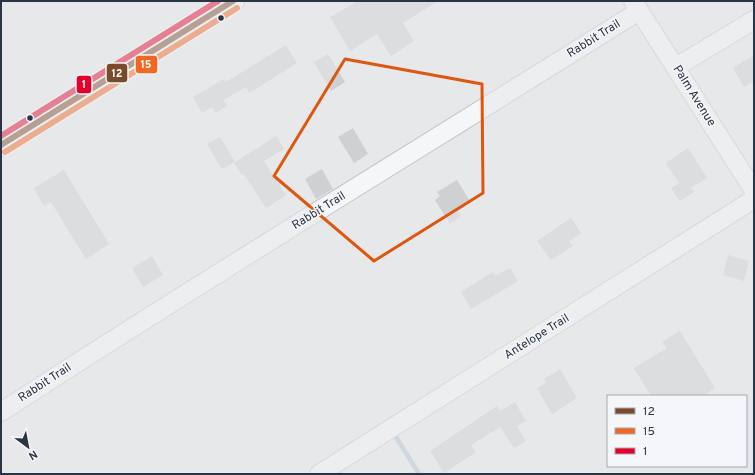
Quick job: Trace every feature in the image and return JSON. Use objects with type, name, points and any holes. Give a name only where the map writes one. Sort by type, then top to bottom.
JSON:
[{"type":"main road","points":[[1,145],[233,1]]},
{"type":"street","name":"Palm Avenue","points":[[636,6],[754,191]]},
{"type":"street","name":"Rabbit Trail","points":[[1,412],[153,313],[413,153],[636,6]]},
{"type":"street","points":[[676,67],[754,20]]},
{"type":"street","name":"Antelope Trail","points":[[319,474],[754,199]]},
{"type":"highlighted area","points":[[345,59],[482,84],[483,193],[374,261],[274,176]]},
{"type":"building","points":[[358,1],[438,1],[403,23],[414,41],[391,56],[377,34],[350,51],[330,17]]},
{"type":"building","points":[[286,45],[297,63],[249,93],[246,87],[223,100],[227,106],[215,113],[212,107],[202,113],[193,97],[224,79],[226,82]]},
{"type":"building","points":[[328,54],[345,82],[331,91],[314,62]]},
{"type":"building","points":[[754,55],[754,81],[744,87],[733,68]]},
{"type":"building","points":[[353,128],[368,154],[354,163],[338,137]]},
{"type":"building","points":[[276,136],[284,149],[264,161],[286,195],[266,208],[244,174],[242,175],[234,163]]},
{"type":"building","points":[[220,137],[235,162],[222,169],[207,144]]},
{"type":"building","points":[[688,148],[707,178],[691,188],[694,192],[680,201],[671,188],[679,183],[666,163]]},
{"type":"building","points":[[322,169],[333,189],[316,199],[305,179]]},
{"type":"building","points":[[64,170],[109,244],[86,259],[51,202],[44,206],[34,188]]},
{"type":"building","points":[[457,180],[471,203],[458,211],[461,216],[450,224],[435,200],[440,196],[437,192]]},
{"type":"building","points":[[571,218],[581,233],[569,241],[573,246],[551,260],[537,241]]},
{"type":"building","points":[[728,255],[749,261],[744,281],[723,275]]},
{"type":"building","points":[[152,256],[163,275],[143,287],[132,268]]},
{"type":"building","points":[[510,268],[518,281],[471,309],[461,292],[493,272],[495,276]]},
{"type":"building","points":[[680,331],[715,388],[704,395],[650,395],[634,368],[667,348],[662,342]]},
{"type":"building","points":[[560,369],[577,398],[552,414],[537,388],[546,383],[544,379]]},
{"type":"building","points":[[515,402],[526,421],[517,426],[526,441],[514,448],[500,427],[471,445],[476,452],[444,473],[430,451],[497,406],[500,411]]},
{"type":"waterway","points":[[396,437],[419,474]]},
{"type":"transit line","name":"1","points":[[1,136],[218,1]]},
{"type":"transit line","name":"12","points":[[1,145],[233,1]]},
{"type":"transit line","name":"15","points":[[5,152],[237,8]]}]
